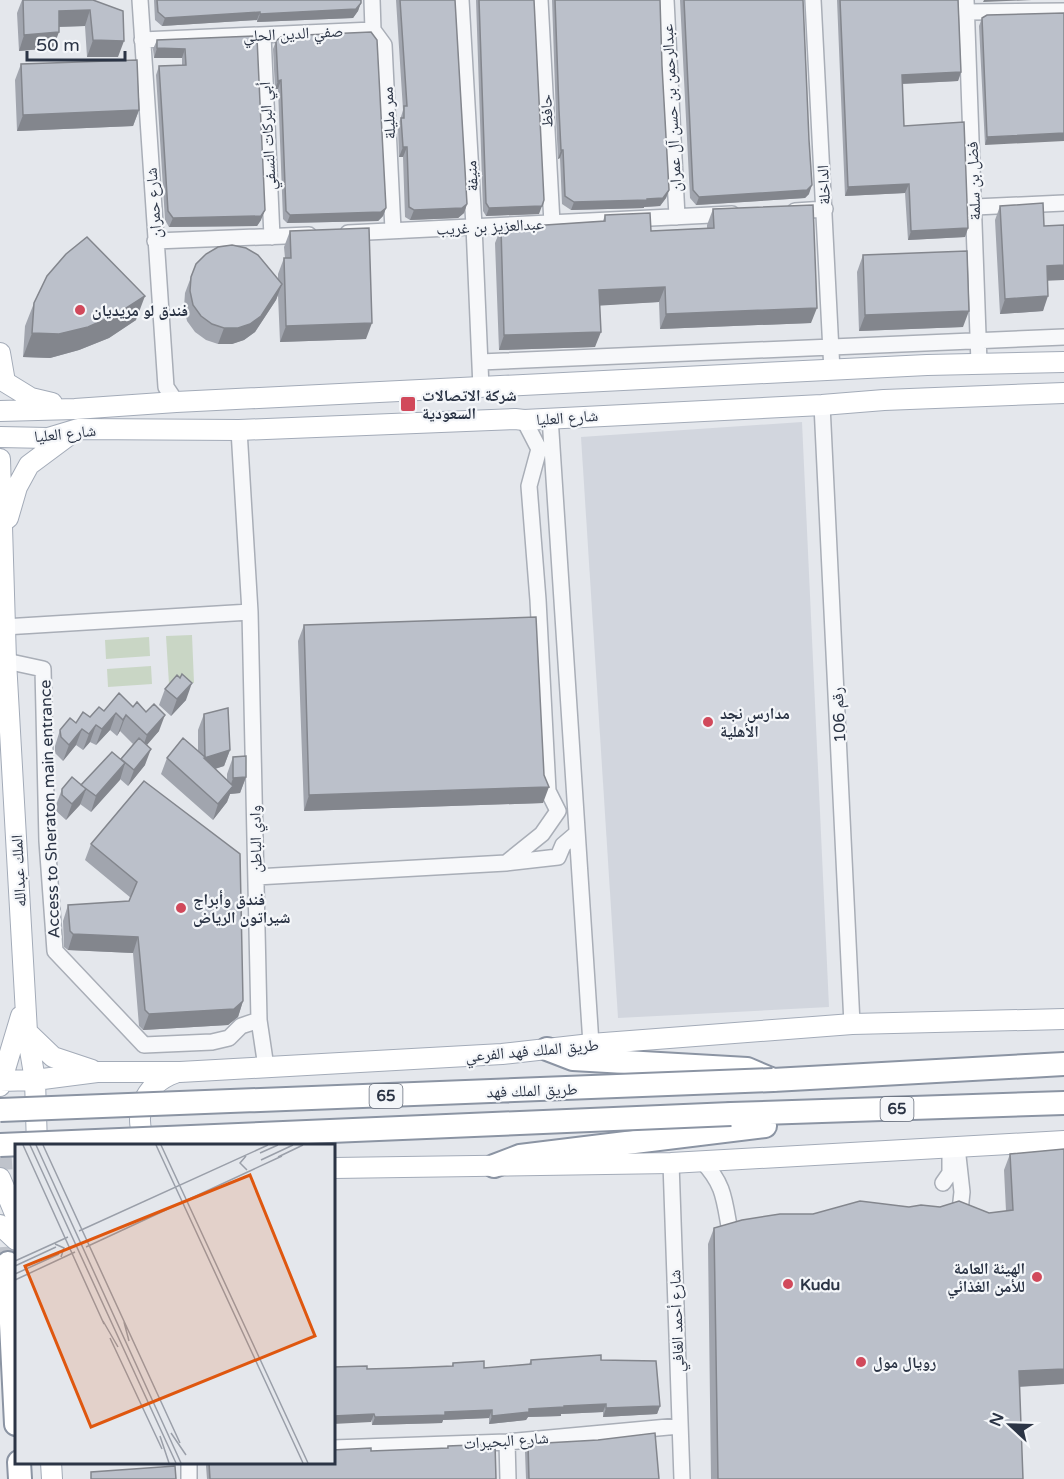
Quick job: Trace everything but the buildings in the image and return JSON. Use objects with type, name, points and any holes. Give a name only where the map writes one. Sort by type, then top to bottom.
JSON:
[{"type":"highway","points":[[547,1049],[573,1059],[747,1069],[772,1080]]},
{"type":"highway","name":"طريق الملك فهد","points":[[0,1112],[772,1080],[1064,1064]]},
{"type":"highway","name":"طريق الملك فهد","points":[[24,1144],[731,1114],[1064,1103]]},
{"type":"highway","points":[[494,1166],[520,1156],[778,1124],[797,1112]]},
{"type":"highway","name":"طريق الملك فهد","points":[[0,1145],[15,1144]]},
{"type":"highway","points":[[8,1263],[15,1404]]},
{"type":"highway","points":[[19,1464],[20,1479]]},
{"type":"main road","points":[[0,353],[5,382],[31,398],[75,409]]},
{"type":"main road","name":"شارع العليا","points":[[0,411],[979,363],[1064,362]]},
{"type":"main road","points":[[550,417],[552,403],[572,383]]},
{"type":"main road","name":"شارع العليا","points":[[0,437],[48,438],[78,429],[239,430],[524,420],[1063,392]]},
{"type":"main road","points":[[2,548],[9,509],[17,487],[29,465],[78,429]]},
{"type":"main road","points":[[0,459],[2,548]]},
{"type":"main road","name":"الملك عبدالله","points":[[2,548],[4,627],[25,1002],[27,1032],[35,1080],[37,1144]]},
{"type":"main road","points":[[1,1083],[25,1002]]},
{"type":"main road","name":"طريق الملك فهد الفرعي","points":[[1,1083],[97,1072],[180,1072],[502,1054],[591,1044],[852,1024],[1064,1019]]},
{"type":"main road","points":[[27,1032],[53,1057],[97,1072]]},
{"type":"main road","points":[[147,1144],[140,1125],[140,1111],[145,1098],[153,1086],[164,1077],[180,1072]]},
{"type":"main road","points":[[0,1112],[35,1080]]},
{"type":"main road","points":[[0,1140],[15,1154]]},
{"type":"main road","points":[[334,1168],[670,1163],[1064,1141]]},
{"type":"main road","points":[[15,1177],[0,1178],[15,1214]]},
{"type":"main road","points":[[0,1225],[15,1239]]},
{"type":"main road","points":[[51,1464],[52,1479]]},
{"type":"street","name":"شارع حمران","points":[[140,0],[166,387],[176,402]]},
{"type":"street","name":"ممر مليلة","points":[[372,0],[373,30],[384,45],[393,230]]},
{"type":"street","name":"منيفة","points":[[461,0],[481,388]]},
{"type":"street","name":"حافظ","points":[[540,0],[552,223]]},
{"type":"street","name":"عبدالرحمن بن حسن آل عمران","points":[[666,0],[677,217]]},
{"type":"street","name":"الداخلة","points":[[813,0],[832,371]]},
{"type":"street","points":[[967,6],[1064,10]]},
{"type":"street","name":"فضل بن سلمة","points":[[967,6],[979,363]]},
{"type":"street","name":"صفي الدين الحلي","points":[[142,40],[373,30]]},
{"type":"street","name":"أبي البركات النسفي","points":[[263,35],[272,237]]},
{"type":"street","points":[[975,207],[1064,203]]},
{"type":"street","points":[[779,212],[825,209]]},
{"type":"street","name":"عبدالعزيز بن غريب","points":[[155,241],[745,213]]},
{"type":"street","points":[[480,362],[1064,337]]},
{"type":"street","name":"رقم 106","points":[[822,405],[852,1024]]},
{"type":"street","points":[[550,417],[591,1044]]},
{"type":"street","points":[[506,863],[542,834],[558,811],[548,791],[538,600],[528,486],[539,449],[524,420]]},
{"type":"street","name":"وادي الباطن","points":[[239,430],[250,612],[259,1020],[266,1067]]},
{"type":"street","points":[[4,627],[250,612]]},
{"type":"street","name":"Access to Sheraton main entrance","points":[[6,661],[43,669],[47,841],[55,951],[144,1045],[212,1042],[229,1038],[241,1026],[259,1020]]},
{"type":"street","points":[[256,877],[506,863],[558,857],[563,845],[577,833]]},
{"type":"street","points":[[943,1183],[950,1173],[953,1147]]},
{"type":"street","points":[[953,1147],[962,1192],[960,1211]]},
{"type":"street","points":[[702,1161],[716,1175],[725,1200],[729,1226]]},
{"type":"street","name":"شارع أحمد الغافي","points":[[670,1163],[682,1479]]},
{"type":"street","name":"شارع البحيرات","points":[[334,1448],[507,1442],[679,1426]]},
{"type":"street","points":[[507,1442],[508,1479]]},
{"type":"shaded area","name":"مدارس نجد الأهلية","points":[[802,422],[829,1007],[618,1018],[581,437]]},
{"type":"green space","points":[[192,635],[194,683],[169,684],[166,636]]},
{"type":"green space","points":[[149,637],[150,656],[106,659],[105,640]]},
{"type":"green space","points":[[151,666],[152,684],[108,687],[107,669]]},
{"type":"tunnel","points":[[0,1148],[8,1263]]},
{"type":"place","name":"فندق لو مريديان","points":[[80,310]]},
{"type":"place","name":"شركة الاتصالات السعودية","points":[[408,404]]},
{"type":"place","name":"مدارس نجد الأهلية","points":[[708,722]]},
{"type":"place","name":"فندق وأبراج شيراتون الرياض","points":[[181,908]]},
{"type":"place","name":"الهيئة العامة للأمن الغذائي","points":[[1037,1277]]},
{"type":"place","name":"Kudu","points":[[788,1284]]},
{"type":"place","name":"رويال مول","points":[[861,1362]]}]
